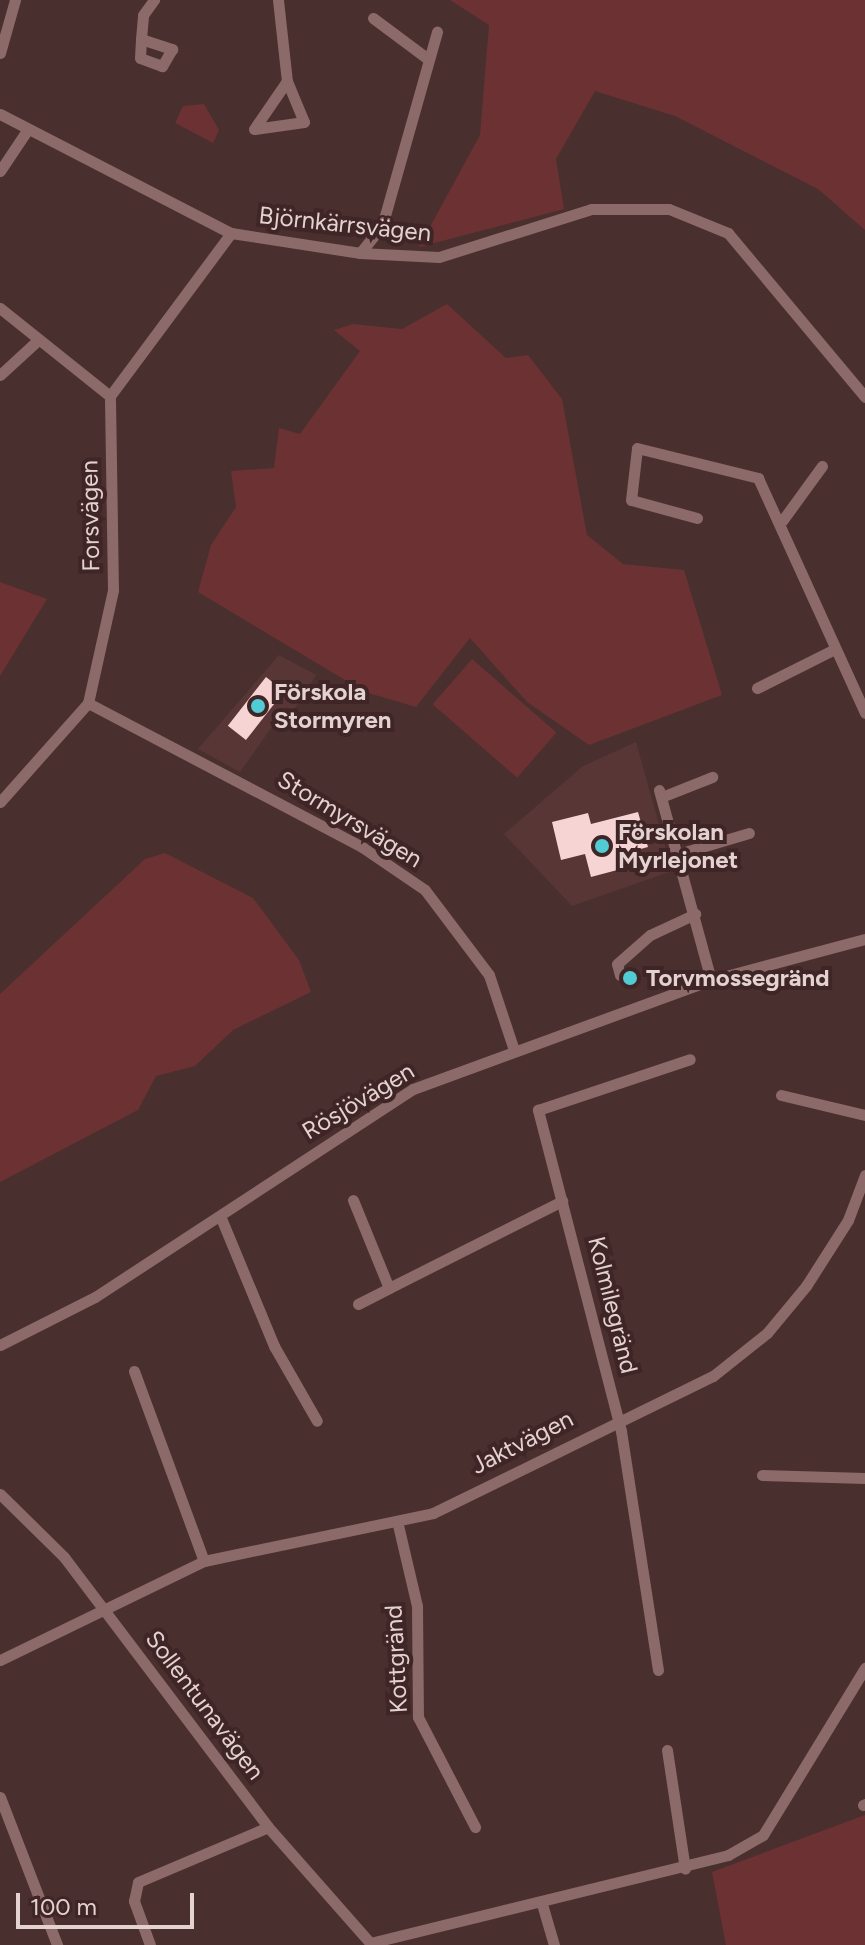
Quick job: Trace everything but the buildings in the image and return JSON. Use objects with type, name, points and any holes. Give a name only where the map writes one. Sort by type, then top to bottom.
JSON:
[{"type":"street","points":[[0,53],[15,0]]},
{"type":"street","points":[[141,39],[154,0]]},
{"type":"street","points":[[278,0],[287,81],[304,122],[254,129],[287,81]]},
{"type":"street","points":[[373,18],[428,59]]},
{"type":"street","points":[[360,253],[375,241],[391,203],[437,32]]},
{"type":"street","name":"Björnkärrsvägen","points":[[0,114],[231,233],[360,253],[439,257],[591,209],[669,209],[728,233],[865,397]]},
{"type":"street","points":[[0,171],[28,129]]},
{"type":"street","points":[[0,308],[37,341],[110,396],[231,233]]},
{"type":"street","points":[[0,375],[37,341]]},
{"type":"street","name":"Forsvägen","points":[[0,802],[88,703],[113,590],[110,396]]},
{"type":"street","points":[[697,518],[631,500],[637,448],[758,478],[782,521],[833,650],[865,713]]},
{"type":"street","points":[[782,521],[822,466]]},
{"type":"street","points":[[757,688],[833,650]]},
{"type":"street","name":"Stormyrsvägen","points":[[88,703],[330,829],[425,890],[489,975],[513,1047]]},
{"type":"street","points":[[711,980],[661,793],[712,777]]},
{"type":"street","points":[[678,854],[749,833]]},
{"type":"street","points":[[620,975],[617,964],[650,935],[695,914]]},
{"type":"street","name":"Rösjövägen","points":[[0,1345],[221,1218],[413,1089],[513,1047],[711,980],[865,939]]},
{"type":"street","name":"Kolmilegränd","points":[[658,1670],[617,1418],[538,1110],[690,1059]]},
{"type":"street","points":[[781,1095],[865,1115]]},
{"type":"street","name":"Jaktvägen","points":[[0,1660],[204,1561],[398,1525],[617,1418],[713,1376],[767,1333],[845,1226],[865,1175]]},
{"type":"street","points":[[353,1200],[389,1288]]},
{"type":"street","points":[[358,1304],[562,1201]]},
{"type":"street","points":[[221,1218],[274,1346],[317,1421]]},
{"type":"street","points":[[134,1371],[204,1561]]},
{"type":"street","points":[[762,1475],[865,1478]]},
{"type":"street","name":"Sollentunavägen","points":[[0,1494],[106,1610],[268,1827],[371,1944]]},
{"type":"street","name":"Kottgränd","points":[[398,1525],[417,1606],[418,1717],[475,1827]]},
{"type":"street","points":[[371,1944],[685,1869],[763,1835],[865,1668]]},
{"type":"street","points":[[667,1750],[685,1869]]},
{"type":"street","points":[[0,1797],[4,1831],[57,1945]]},
{"type":"street","points":[[150,1945],[134,1901],[138,1882],[268,1827]]},
{"type":"street","points":[[542,1904],[554,1945]]},
{"type":"shaded area","points":[[450,0],[865,0],[865,230],[818,189],[675,116],[595,91],[556,159],[564,209],[419,247],[480,135],[489,25]]},
{"type":"shaded area","points":[[204,104],[219,130],[213,143],[175,123],[183,106]]},
{"type":"shaded area","points":[[447,304],[506,358],[528,355],[562,399],[587,535],[623,564],[684,570],[722,695],[589,745],[527,702],[470,638],[416,707],[365,692],[198,592],[211,545],[236,507],[231,471],[274,468],[279,428],[300,434],[360,351],[334,330],[353,324],[402,329]]},
{"type":"shaded area","points":[[0,582],[47,599],[0,676]]},
{"type":"shaded area","points":[[279,655],[316,675],[293,711],[286,707],[240,772],[198,749]]},
{"type":"shaded area","points":[[472,659],[557,732],[517,778],[433,704]]},
{"type":"shaded area","points":[[636,742],[672,871],[572,906],[504,834],[583,766]]},
{"type":"shaded area","points":[[165,853],[253,898],[299,960],[311,992],[233,1030],[195,1066],[156,1076],[138,1110],[0,1182],[0,994],[145,859]]},
{"type":"shaded area","points":[[865,1815],[865,1945],[726,1945],[712,1872]]},
{"type":"place","name":"Förskola Stormyren","points":[[258,706]]},
{"type":"place","name":"Förskolan Myrlejonet","points":[[602,846]]},
{"type":"place","name":"Torvmossegränd","points":[[630,978]]}]
